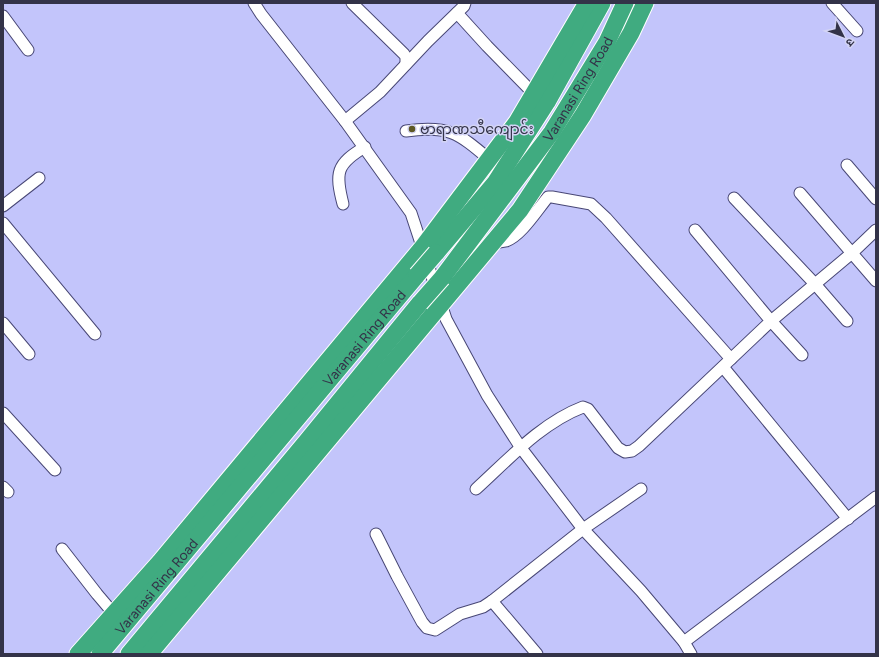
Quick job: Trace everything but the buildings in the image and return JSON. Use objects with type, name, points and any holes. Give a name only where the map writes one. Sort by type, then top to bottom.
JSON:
[{"type":"highway","points":[[78,654],[160,562],[232,476],[429,250],[517,122],[587,3]]},
{"type":"highway","name":"Varanasi Ring Road","points":[[100,654],[418,275],[429,250],[495,183],[547,102],[602,3]]},
{"type":"highway","name":"Varanasi Ring Road","points":[[129,654],[442,278],[552,132],[607,42],[625,3]]},
{"type":"highway","points":[[149,654],[520,210],[583,115],[630,33],[645,3]]},
{"type":"street","points":[[254,3],[365,147],[411,213],[429,250],[441,305],[446,319],[487,395],[521,448],[583,529],[641,591],[684,642],[691,654]]},
{"type":"street","points":[[352,3],[404,54],[406,64]]},
{"type":"street","points":[[345,121],[380,92],[465,3]]},
{"type":"street","points":[[832,3],[857,30]]},
{"type":"street","points":[[457,13],[482,42],[534,94]]},
{"type":"street","points":[[3,16],[28,50]]},
{"type":"street","points":[[406,131],[420,129],[442,129],[460,137],[490,160]]},
{"type":"street","points":[[343,204],[338,185],[338,175],[346,160],[351,155],[365,147]]},
{"type":"street","points":[[847,165],[876,199]]},
{"type":"street","points":[[3,206],[39,178]]},
{"type":"street","points":[[800,193],[876,281]]},
{"type":"street","points":[[493,243],[506,241],[514,236],[548,198],[552,197],[591,204],[606,218],[731,359]]},
{"type":"street","points":[[734,198],[815,284],[847,321]]},
{"type":"street","points":[[3,223],[95,334]]},
{"type":"street","points":[[694,230],[771,321],[802,355]]},
{"type":"street","points":[[476,489],[521,448],[546,428],[571,412],[583,407],[588,409],[618,448],[625,452],[632,451],[771,321],[852,253],[876,230]]},
{"type":"street","points":[[3,323],[29,354]]},
{"type":"street","points":[[723,367],[848,519]]},
{"type":"street","points":[[3,413],[55,470]]},
{"type":"street","points":[[376,534],[397,576],[427,628],[435,630],[460,614],[479,608],[492,601],[583,529],[641,489]]},
{"type":"street","points":[[684,642],[876,497]]},
{"type":"street","points":[[62,548],[114,614]]},
{"type":"street","points":[[492,601],[537,654]]},
{"type":"place","name":"ဗာရာဏသီကျောင်း","points":[[412,129]]}]
